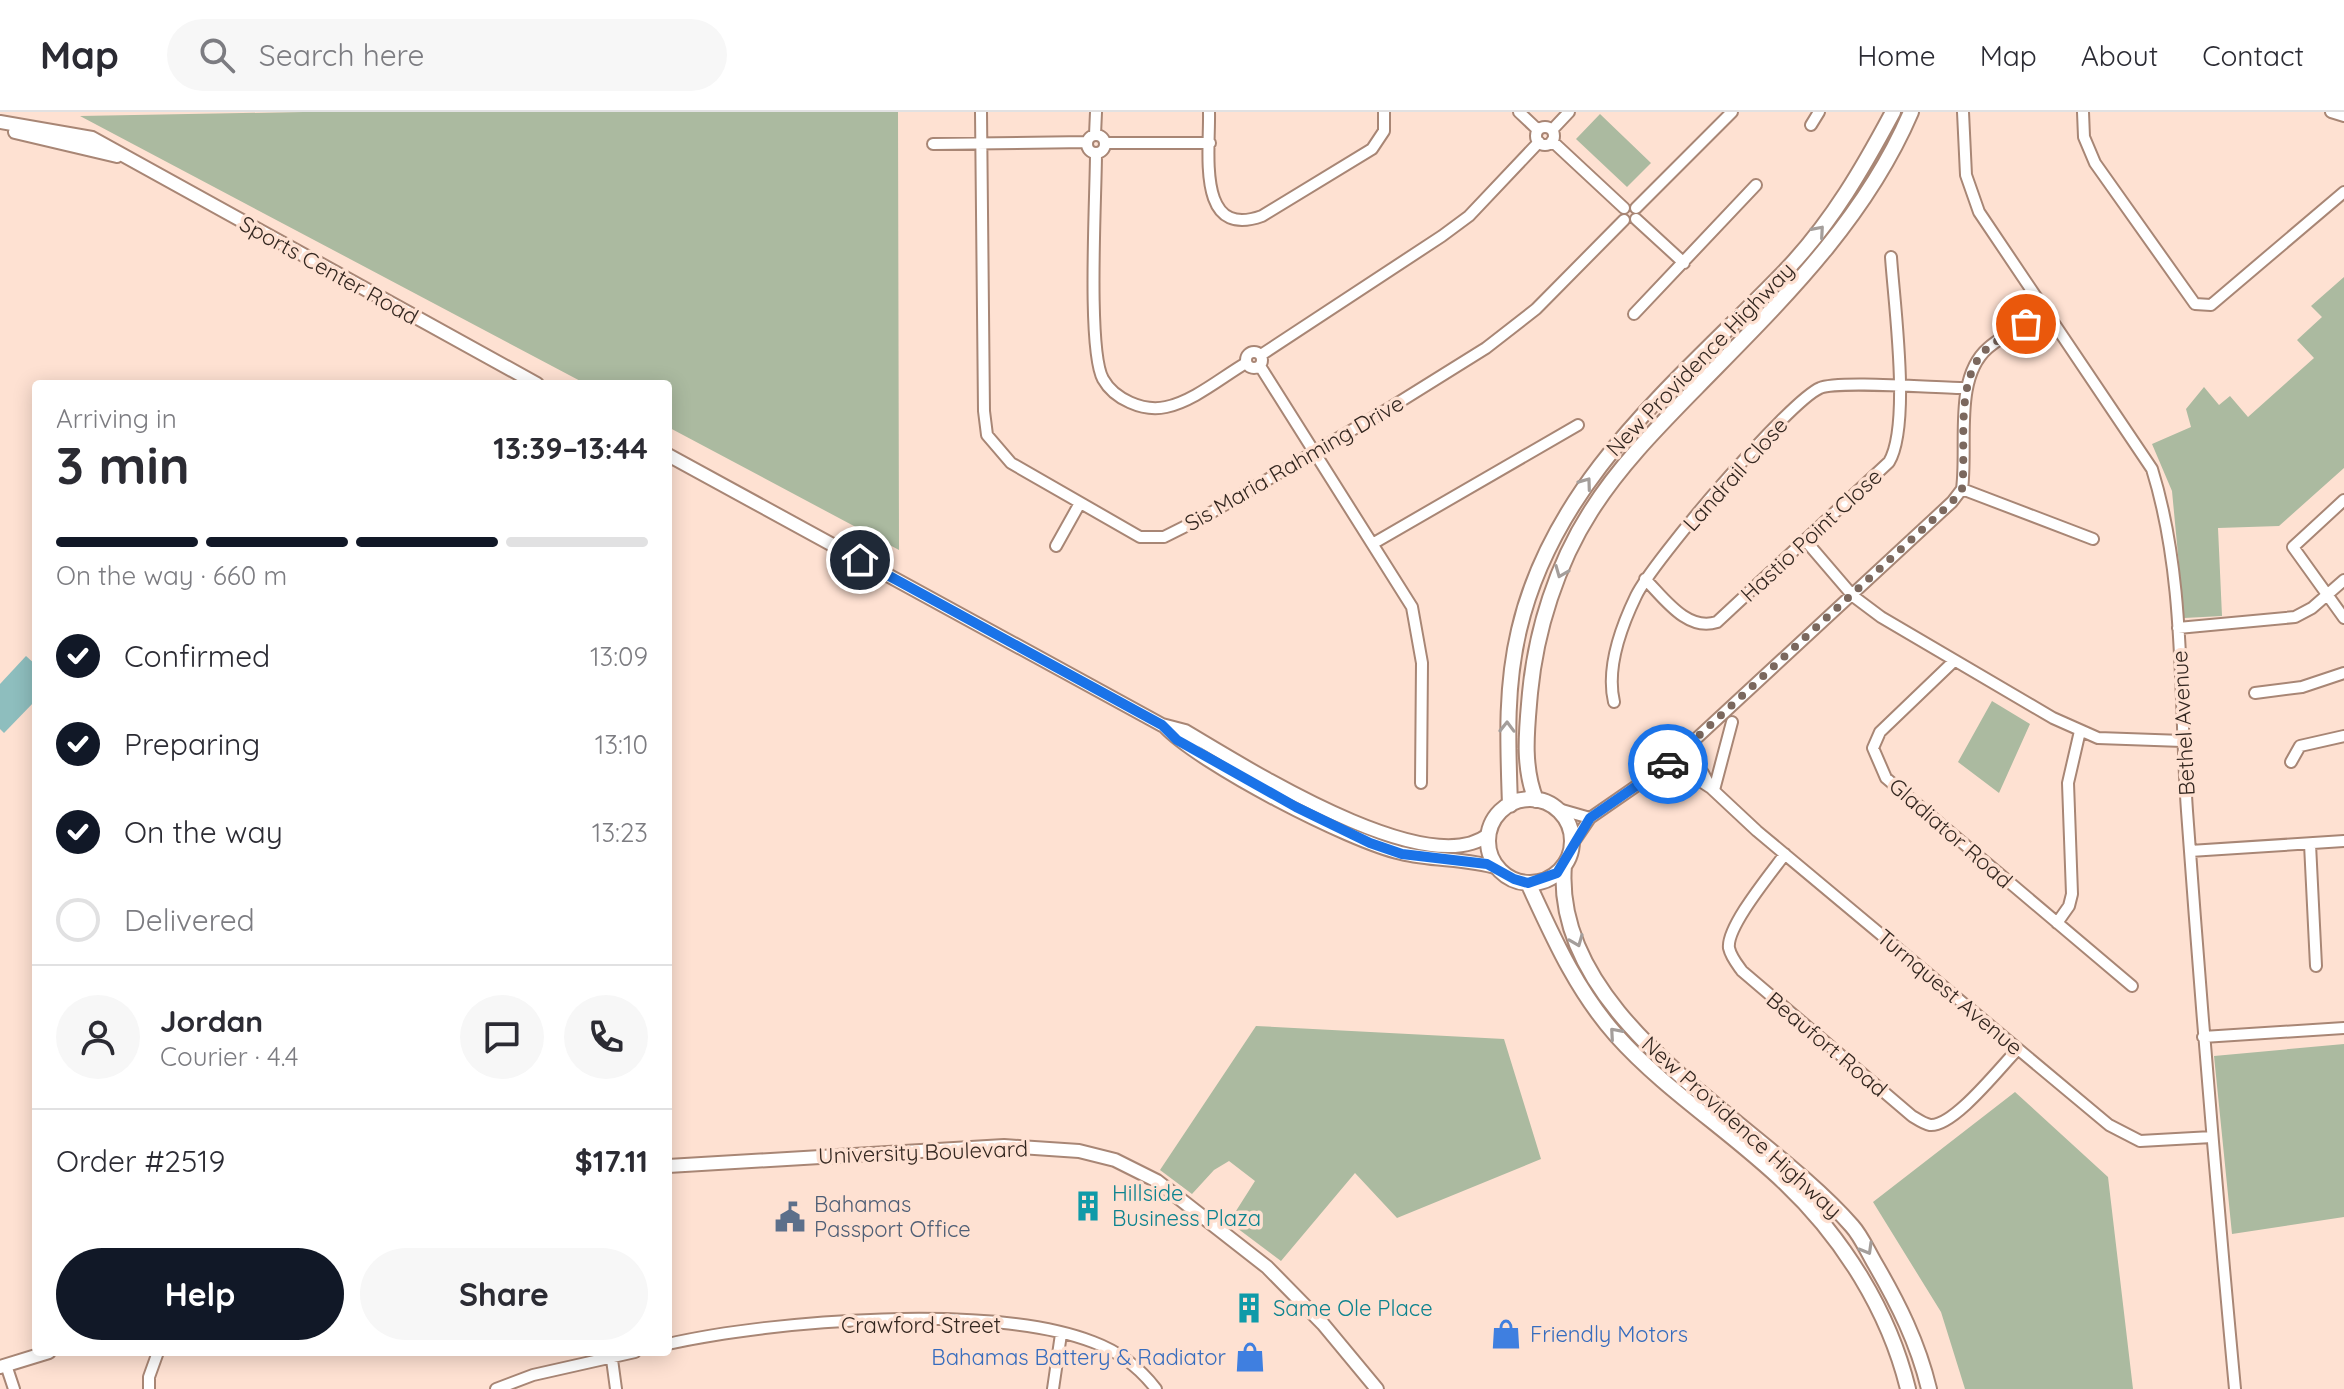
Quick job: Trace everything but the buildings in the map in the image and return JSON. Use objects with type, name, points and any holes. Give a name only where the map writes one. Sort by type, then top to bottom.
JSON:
[{"type":"highway","name":"New Providence Highway","points":[[1510,805],[1507,733],[1514,654],[1536,579],[1570,507],[1643,413],[1790,265],[1830,218],[1857,180],[1893,112]]},
{"type":"highway","name":"New Providence Highway","points":[[1536,800],[1529,780],[1527,729],[1537,652],[1554,590],[1590,512],[1614,477],[1658,427],[1841,233],[1874,184],[1911,112]]},
{"type":"highway","points":[[1536,800],[1555,808],[1568,825],[1571,846],[1564,865],[1547,879],[1528,883],[1514,879],[1498,868],[1490,852],[1489,834],[1495,818],[1510,805],[1536,800]]},
{"type":"highway","name":"New Providence Highway","points":[[1564,865],[1562,896],[1576,941],[1616,1010],[1674,1070],[1804,1176],[1856,1229],[1905,1318],[1929,1389]]},
{"type":"highway","name":"New Providence Highway","points":[[1528,883],[1563,958],[1616,1034],[1654,1072],[1785,1182],[1835,1239],[1881,1313],[1908,1389]]},
{"type":"main road","name":"Sports Center Road","points":[[0,122],[92,138],[120,157],[530,380]]},
{"type":"main road","name":"Sports Center Road","points":[[0,130],[120,157]]},
{"type":"main road","points":[[672,457],[1162,725],[1185,731],[1372,831],[1446,847],[1472,844],[1489,834]]},
{"type":"main road","points":[[1162,725],[1177,740],[1340,831],[1402,854],[1498,868]]},
{"type":"main road","name":"University Boulevard","points":[[672,1166],[1004,1146],[1079,1151],[1115,1160],[1157,1181],[1267,1267],[1323,1324],[1377,1389]]},
{"type":"main road","points":[[3,1366],[36,1356]]},
{"type":"street","name":"Sis Maria Rahming Drive","points":[[981,112],[984,425],[993,444],[1011,463],[1133,535],[1164,537],[1447,374],[1512,329],[1624,220]]},
{"type":"street","points":[[1096,112],[1089,150],[1096,153],[1103,150],[1105,143]]},
{"type":"street","points":[[1209,112],[1216,207],[1226,218],[1249,221],[1372,149],[1384,131],[1384,112]]},
{"type":"street","points":[[1519,112],[1547,144],[1569,112]]},
{"type":"street","points":[[1624,208],[1624,220],[1636,214],[1732,112]]},
{"type":"street","points":[[1811,125],[1819,112]]},
{"type":"street","name":"Bethel Avenue","points":[[1963,112],[1966,175],[1979,212],[2152,469],[2163,505],[2178,628],[2203,1037],[2235,1389]]},
{"type":"street","points":[[2083,112],[2084,137],[2095,163],[2195,304],[2211,305],[2344,192]]},
{"type":"street","points":[[2331,112],[2344,116]]},
{"type":"street","points":[[1096,153],[1096,343],[1103,379],[1115,393],[1128,401],[1162,408],[1181,402],[1246,363],[1252,368],[1451,229],[1538,136]]},
{"type":"street","points":[[1552,136],[1684,263]]},
{"type":"street","points":[[933,144],[1091,138],[1105,143],[1210,143]]},
{"type":"street","points":[[1634,314],[1756,185]]},
{"type":"street","name":"Hastio Point Close","points":[[1645,579],[1688,619],[1710,625],[1717,622],[1889,462],[1897,444],[1899,388],[1891,257]]},
{"type":"street","points":[[1571,846],[1590,818],[1671,762],[1853,596],[1962,489],[1965,388],[1971,370],[1987,349],[2045,312]]},
{"type":"street","points":[[1260,361],[1412,607],[1421,643],[1421,783]]},
{"type":"street","name":"Landrail Close","points":[[1614,702],[1612,677],[1616,654],[1629,613],[1645,579],[1738,467],[1808,394],[1829,385],[1965,388]]},
{"type":"street","points":[[1374,543],[1578,425]]},
{"type":"street","points":[[1962,489],[2093,539]]},
{"type":"street","points":[[2344,500],[2293,547],[2325,596],[2344,618]]},
{"type":"street","points":[[1056,546],[1080,503]]},
{"type":"street","points":[[1805,540],[1853,596],[1953,662],[2080,731],[2119,741],[2183,741]]},
{"type":"street","points":[[2178,628],[2295,617],[2344,580]]},
{"type":"street","name":"Gladiator Road","points":[[1953,662],[1880,732],[1873,748],[1886,778],[2132,986]]},
{"type":"street","points":[[2255,693],[2302,687],[2344,673]]},
{"type":"street","points":[[1713,789],[1732,722]]},
{"type":"street","points":[[2057,923],[2064,916],[2072,894],[2068,783],[2080,731]]},
{"type":"street","points":[[2291,762],[2300,746],[2344,736]]},
{"type":"street","points":[[1681,753],[1703,773],[1713,789]]},
{"type":"street","points":[[1671,762],[1713,789]]},
{"type":"street","name":"Turnquest Avenue","points":[[1713,789],[1785,854],[2109,1125],[2129,1136],[2157,1142],[2212,1137]]},
{"type":"street","points":[[1555,808],[1590,818]]},
{"type":"street","points":[[2190,851],[2344,841]]},
{"type":"street","points":[[2310,844],[2316,966]]},
{"type":"street","name":"Beaufort Road","points":[[1785,854],[1733,929],[1729,946],[1734,959],[1742,971],[1912,1116],[1929,1125],[1941,1123],[1958,1112],[2018,1049]]},
{"type":"street","points":[[2203,1037],[2344,1028]]},
{"type":"street","name":"Crawford Street","points":[[672,1343],[783,1328],[889,1320],[969,1321],[1092,1341],[1141,1370],[1156,1389]]},
{"type":"street","points":[[1053,1389],[1061,1334]]},
{"type":"street","points":[[149,1389],[149,1377],[157,1356]]},
{"type":"street","points":[[496,1389],[533,1375],[607,1356]]},
{"type":"street","points":[[611,1356],[616,1389]]},
{"type":"street","points":[[3,1366],[14,1389]]},
{"type":"green space","points":[[304,112],[898,112],[899,550],[672,429],[672,380],[578,380],[80,116]]},
{"type":"green space","points":[[1600,114],[1651,163],[1627,187],[1576,139]]},
{"type":"green space","points":[[2344,277],[2344,468],[2279,526],[2218,528],[2222,616],[2184,618],[2172,491],[2152,444],[2191,427],[2186,409],[2204,387],[2219,405],[2230,396],[2248,417],[2314,358],[2297,340],[2322,317],[2311,306]]},
{"type":"green space","points":[[1992,701],[2030,724],[1999,793],[1958,762]]},
{"type":"green space","points":[[1256,1026],[1504,1039],[1541,1159],[1397,1218],[1355,1173],[1281,1261],[1229,1222],[1255,1181],[1229,1161],[1214,1170],[1192,1194],[1160,1170]]},
{"type":"green space","points":[[2344,1044],[2344,1217],[2232,1234],[2214,1056]]},
{"type":"green space","points":[[2015,1092],[2108,1177],[2133,1389],[1965,1389],[1941,1312],[1873,1202]]},
{"type":"water","points":[[26,656],[32,661],[32,704],[4,733],[0,729],[0,684]]},
{"type":"way so far","points":[[1668,764],[1952,502],[1962,489],[1965,388],[1971,370],[1987,349],[2026,324]]},
{"type":"place","name":"Hillside Business Plaza","points":[[1088,1206]]},
{"type":"place","name":"Bahamas Passport Office","points":[[790,1217]]},
{"type":"place","name":"Same Ole Place","points":[[1249,1308]]},
{"type":"place","name":"Friendly Motors","points":[[1506,1334]]},
{"type":"place","name":"Bahamas Battery & Radiator","points":[[1250,1357]]},
{"type":"route","points":[[860,560],[1162,725],[1177,740],[1245,780],[1340,831],[1402,854],[1487,864],[1521,882],[1547,879],[1564,865],[1571,846],[1590,818],[1619,801],[1668,764]]}]
